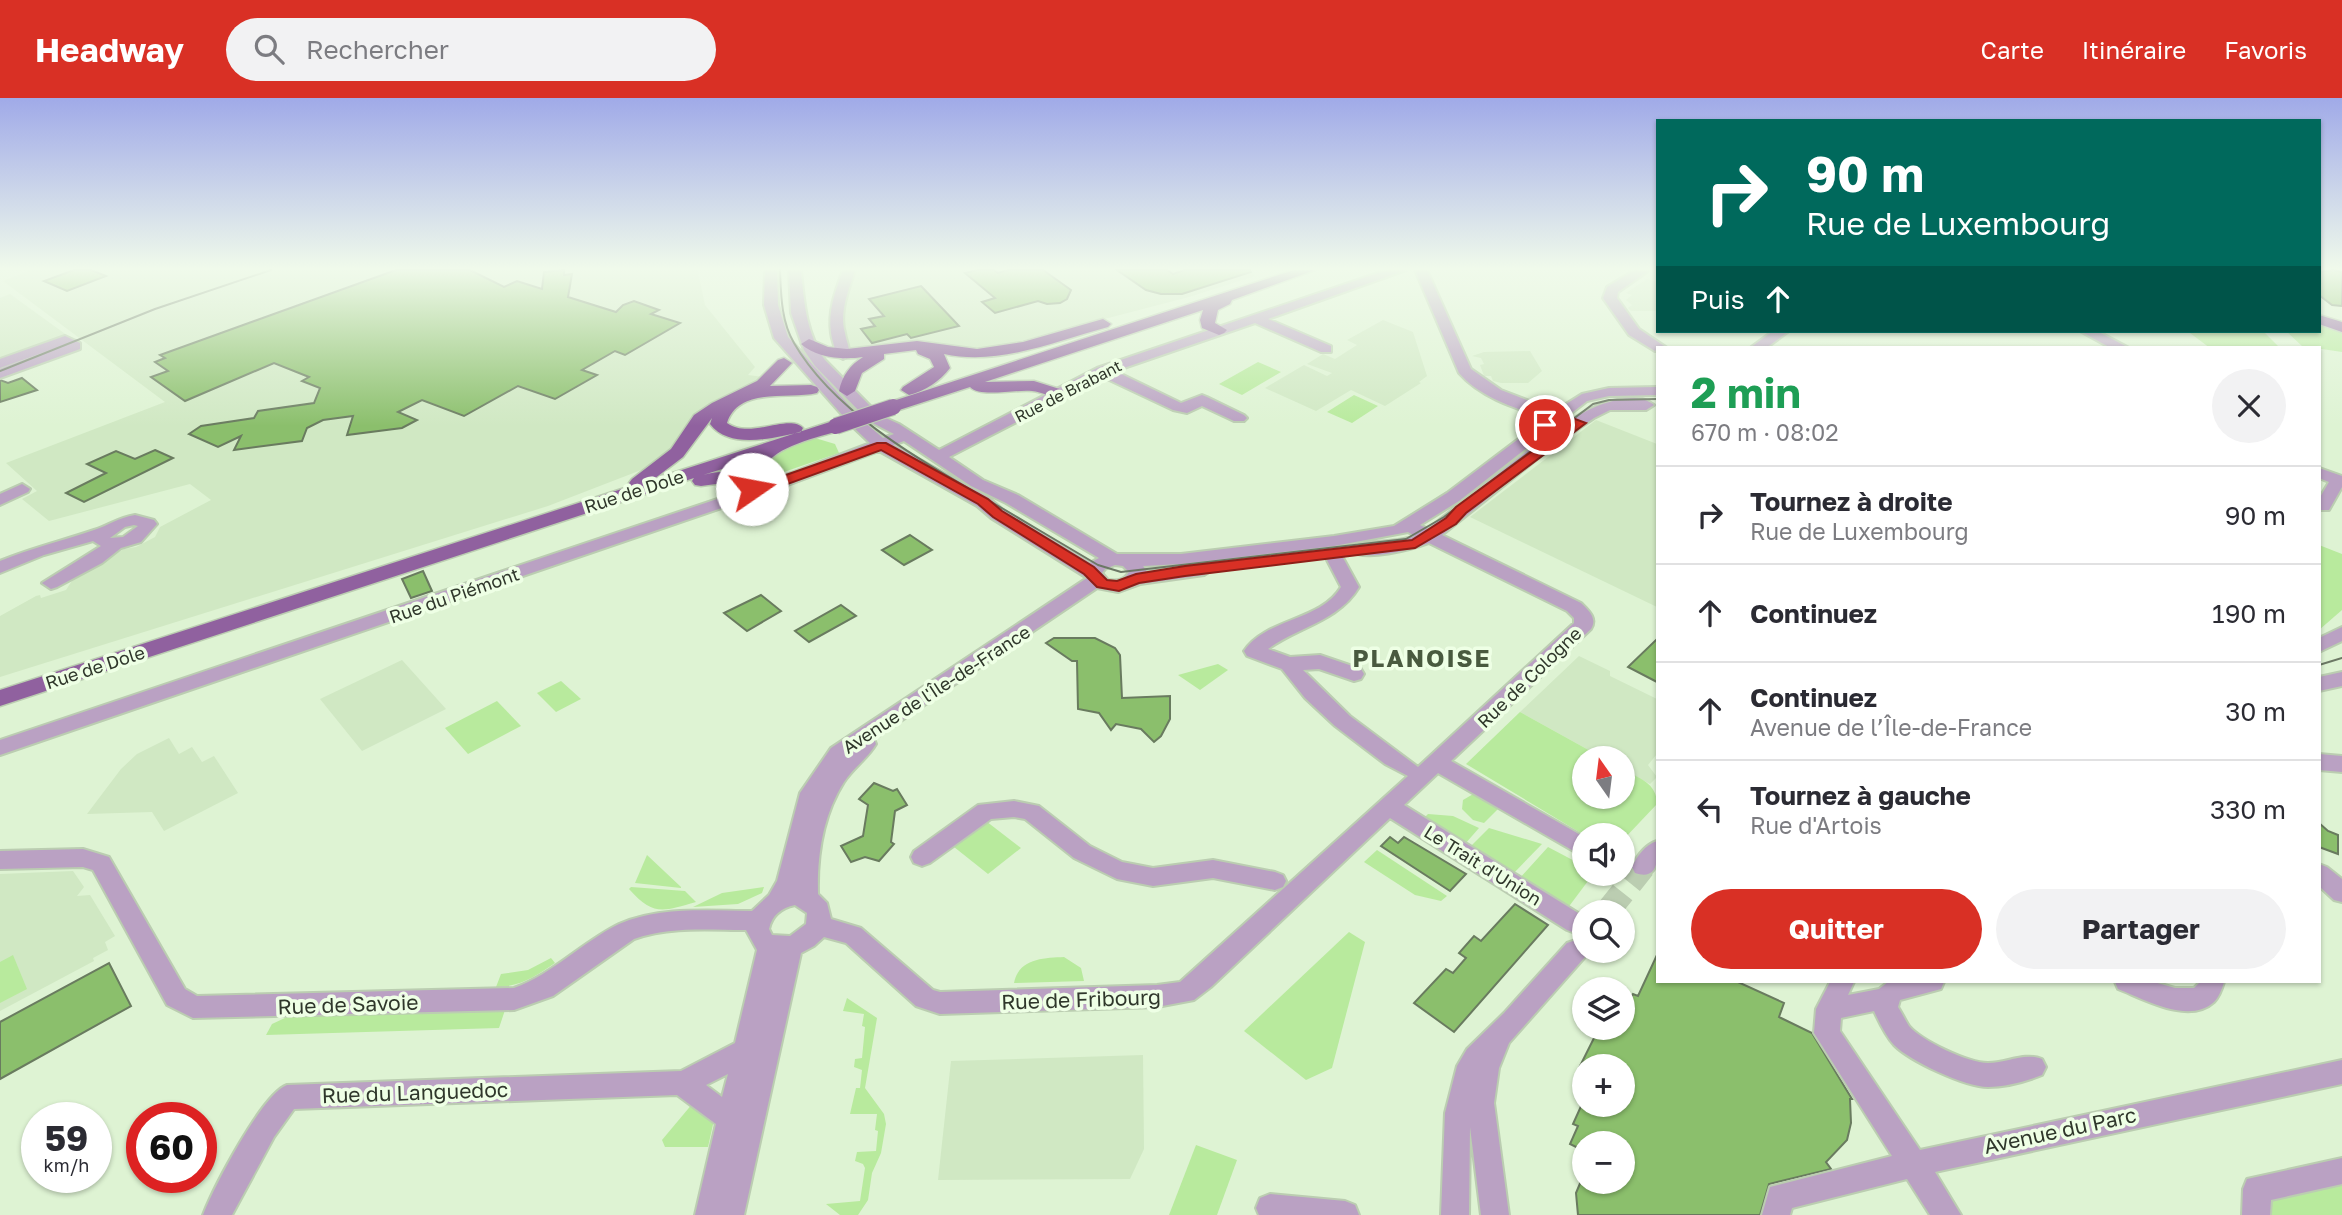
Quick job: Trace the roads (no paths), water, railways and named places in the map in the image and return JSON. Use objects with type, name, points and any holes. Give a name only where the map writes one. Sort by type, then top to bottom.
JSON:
[{"type":"main road","points":[[809,344],[823,351],[842,348],[864,355],[915,345],[958,353],[991,352],[1109,322]]},
{"type":"main road","name":"Rue de Dole","points":[[893,403],[1136,322]]},
{"type":"main road","name":"Rue de Dole","points":[[0,689],[1146,322]]},
{"type":"main road","points":[[1208,322],[1208,325],[1219,330]]},
{"type":"main road","points":[[847,391],[848,380],[855,369],[879,356],[911,350],[930,352],[941,360],[942,368],[938,373],[893,403]]},
{"type":"main road","points":[[638,483],[677,453],[700,419],[718,406],[763,384],[784,363]]},
{"type":"main road","points":[[893,403],[996,385],[1034,386],[1060,394]]},
{"type":"main road","points":[[811,390],[785,388],[748,397],[725,409],[718,419],[718,424],[739,435],[826,424]]},
{"type":"main road","name":"Rue de Dole","points":[[0,698],[790,440],[826,424]]},
{"type":"main road","points":[[763,489],[755,469],[756,464],[764,455],[790,440]]},
{"type":"main road","points":[[620,496],[727,476],[741,477],[763,489]]},
{"type":"street","points":[[776,322],[784,363]]},
{"type":"street","points":[[802,322],[817,359],[874,418],[939,456],[984,487],[1012,499],[1124,571],[1264,561],[1406,546],[1430,536],[1530,457],[1605,407],[1656,404]]},
{"type":"street","points":[[837,322],[842,348]]},
{"type":"street","name":"Rue de Brabant","points":[[939,456],[1102,371],[1242,322]]},
{"type":"street","points":[[1264,322],[1326,349]]},
{"type":"street","points":[[1443,322],[1464,370],[1472,379],[1556,416],[1579,423]]},
{"type":"street","points":[[1627,322],[1634,332],[1657,346]]},
{"type":"street","points":[[1763,346],[1780,333]]},
{"type":"street","points":[[2091,333],[2118,346]]},
{"type":"street","points":[[781,338],[881,445],[968,492],[1110,586],[1124,571],[1181,559],[1334,541],[1409,526],[1453,497],[1582,398],[1591,395],[1656,391]]},
{"type":"street","points":[[0,364],[65,340],[75,346],[0,374]]},
{"type":"street","points":[[1102,371],[1178,407],[1187,408],[1202,400],[1239,418]]},
{"type":"street","points":[[811,390],[830,393]]},
{"type":"street","name":"Rue du Piémont","points":[[0,748],[763,489],[905,435]]},
{"type":"street","points":[[2321,474],[2338,480],[2338,488],[2323,506]]},
{"type":"street","points":[[0,500],[22,489]]},
{"type":"street","name":"Rue de Cologne","points":[[1387,809],[1584,625],[1584,620],[1574,607],[1409,526]]},
{"type":"street","points":[[0,568],[38,551],[109,538],[96,559],[51,583]]},
{"type":"street","points":[[1336,559],[1350,587],[1348,595],[1325,611],[1273,636],[1254,651],[1289,664],[1320,662],[1354,674]]},
{"type":"street","name":"Avenue de l'Île-de-France","points":[[778,900],[788,881],[810,793],[838,753],[1074,598],[1095,577],[1098,565],[1124,571]]},
{"type":"street","name":"Avenue de l'Île-de-France","points":[[806,898],[807,859],[817,817],[836,776],[859,750],[1105,589],[1124,571]]},
{"type":"street","points":[[2321,645],[2341,637]]},
{"type":"street","points":[[1289,664],[1303,686],[1366,741],[1408,768]]},
{"type":"street","points":[[2321,684],[2342,679]]},
{"type":"street","points":[[2321,762],[2342,764]]},
{"type":"street","points":[[1438,763],[1572,841]]},
{"type":"street","points":[[922,857],[986,811],[1014,809],[1031,812],[1082,852],[1117,870],[1153,877],[1213,869],[1275,881]]},
{"type":"street","name":"Le Trait d'Union","points":[[1387,809],[1572,921]]},
{"type":"street","name":"Rue de Fribourg","points":[[819,926],[853,935],[925,998],[940,1003],[1171,995],[1185,992],[1202,980],[1387,809]]},
{"type":"street","name":"Rue de Savoie","points":[[0,860],[83,858],[101,863],[176,997],[193,1007],[205,1008],[514,999],[544,988],[626,932],[641,926],[658,921],[758,921]]},
{"type":"street","points":[[2321,875],[2342,893]]},
{"type":"street","points":[[795,896],[806,898],[819,909],[819,926],[808,939],[780,946],[759,936],[758,921],[762,913],[778,900],[795,896]]},
{"type":"street","points":[[709,1215],[747,1050],[780,946]]},
{"type":"street","points":[[730,1215],[780,946]]},
{"type":"street","points":[[1455,1215],[1454,1185],[1465,1079],[1474,1061],[1572,955]]},
{"type":"street","points":[[1842,983],[1829,1009],[1827,1033],[1947,1215]]},
{"type":"street","points":[[1926,983],[1899,988],[1889,994],[1885,1008],[1890,1020],[1916,1048],[1970,1072],[1988,1075],[2033,1066]]},
{"type":"street","points":[[2130,983],[2173,999],[2190,1000],[2203,997],[2212,987],[2212,983]]},
{"type":"street","points":[[1829,1009],[1888,998]]},
{"type":"street","points":[[1495,1215],[1481,1103],[1482,1084],[1486,1067],[1505,1030]]},
{"type":"street","name":"Rue du Languedoc","points":[[217,1215],[264,1128],[288,1097],[681,1083],[706,1073],[747,1050]]},
{"type":"street","name":"Avenue du Parc","points":[[1778,1206],[1913,1164],[2119,1117],[2342,1072]]},
{"type":"street","points":[[681,1083],[730,1118]]},
{"type":"street","points":[[2256,1215],[2257,1189],[2342,1171]]},
{"type":"street","points":[[1270,1208],[1345,1215]]},
{"type":"tunnel","points":[[1617,900],[1643,867]]},
{"type":"tram line","points":[[0,371],[122,322]]},
{"type":"tram line","points":[[786,322],[794,343],[810,367],[852,410],[876,429],[953,480],[1098,565],[1121,572],[1406,539],[1444,517],[1593,404],[1609,400],[1656,399]]},
{"type":"tram line","points":[[2321,664],[2342,658]]},
{"type":"district","name":"PLANOISE","points":[[1422,657]]}]
